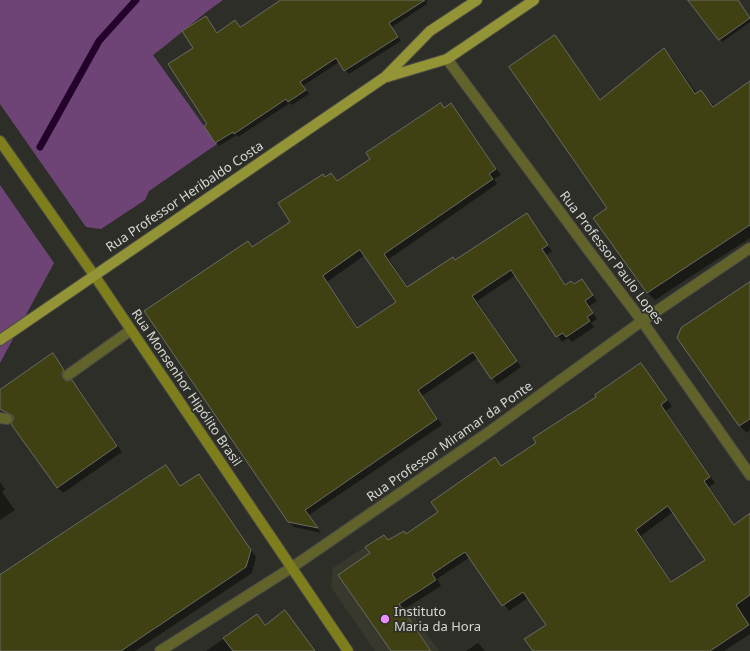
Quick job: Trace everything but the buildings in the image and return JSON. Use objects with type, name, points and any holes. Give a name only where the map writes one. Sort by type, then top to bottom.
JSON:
[{"type":"main road","name":"Rua Professor Heribaldo Costa","points":[[0,340],[385,77],[430,31],[477,0]]},
{"type":"main road","name":"Rua Professor Heribaldo Costa","points":[[385,77],[447,59],[534,0]]},
{"type":"main road","name":"Rua Monsenhor Hipólito Brasil","points":[[0,141],[94,275],[348,651]]},
{"type":"street","name":"Rua Professor Paulo Lopes","points":[[447,59],[642,321],[750,475]]},
{"type":"street","name":"Rua Professor Miramar da Ponte","points":[[160,651],[292,568],[486,434],[642,321],[750,248]]},
{"type":"street","points":[[68,375],[130,330]]},
{"type":"shaded area","points":[[0,0],[223,0],[153,55],[217,144],[149,191],[145,200],[101,229],[86,227],[0,104]]},
{"type":"shaded area","points":[[0,185],[54,263],[0,363]]},
{"type":"shaded area","name":"Instituto Maria da Hora","points":[[365,547],[439,651],[375,651],[331,587],[333,568]]},
{"type":"waterway","points":[[40,147],[99,41],[136,0]]},
{"type":"place","name":"Instituto Maria da Hora","points":[[385,619]]}]
